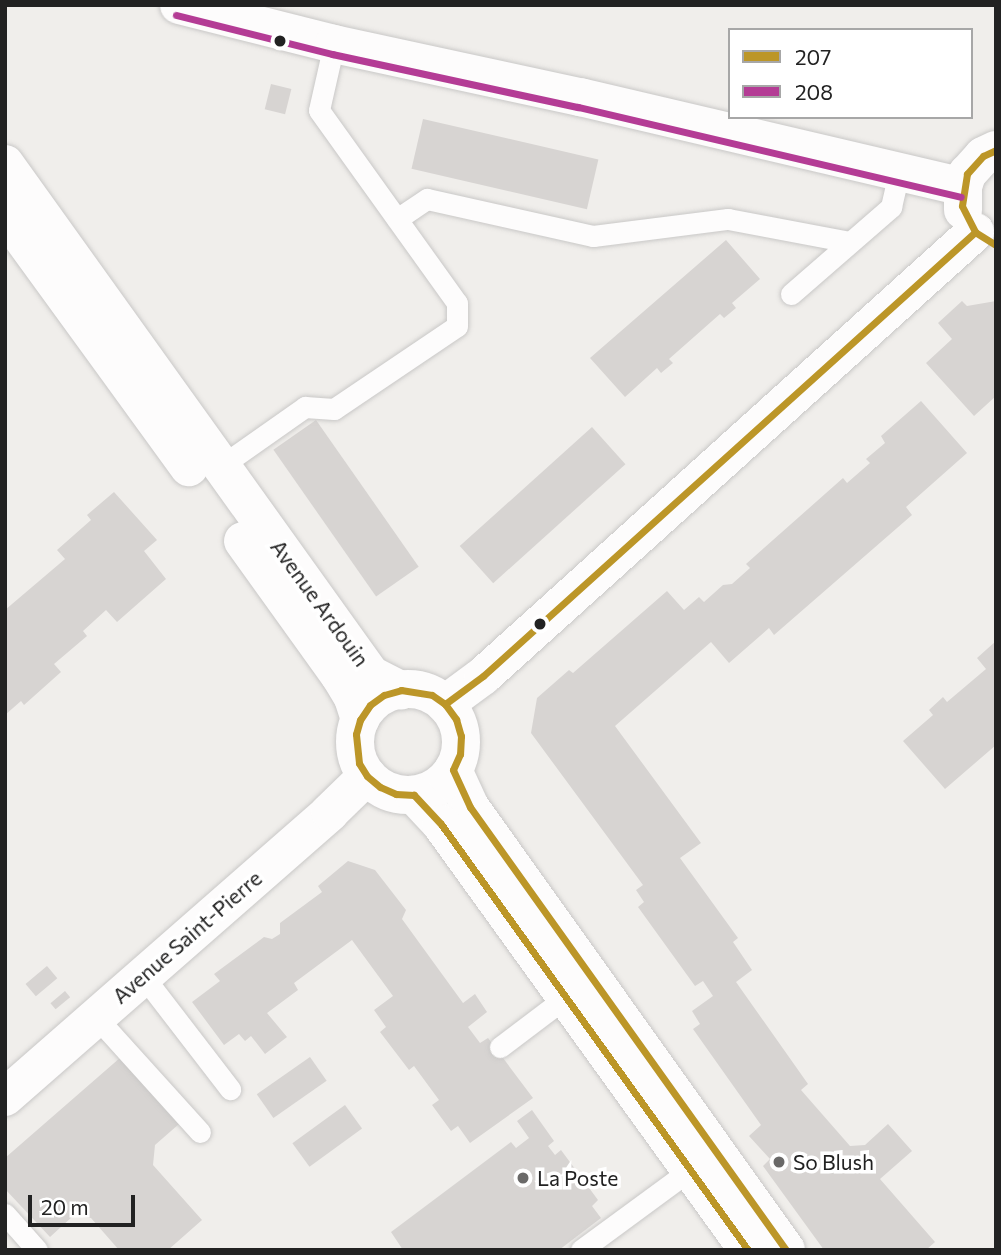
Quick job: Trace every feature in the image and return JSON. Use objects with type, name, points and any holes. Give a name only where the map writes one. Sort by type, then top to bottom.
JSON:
[{"type":"street","points":[[179,5],[334,44],[580,97],[962,187]]},
{"type":"street","points":[[445,704],[483,676],[985,238],[964,215],[962,187],[967,174],[983,156],[996,150]]},
{"type":"street","name":"Avenue Ardouin","points":[[5,164],[371,675],[401,690]]},
{"type":"street","name":"Avenue Ardouin","points":[[5,214],[340,676],[353,698],[360,720]]},
{"type":"street","points":[[401,690],[432,695],[445,704],[456,719],[461,736],[460,754],[453,770],[429,791],[414,795],[396,794],[380,787],[367,776],[355,748],[360,720],[370,705],[384,695],[401,690]]},
{"type":"street","points":[[453,770],[470,807],[786,1250]]},
{"type":"street","name":"Avenue Saint-Pierre","points":[[5,1097],[367,776]]},
{"type":"street","points":[[414,795],[441,824],[748,1250]]},
{"type":"lane","points":[[221,466],[305,407],[334,409],[457,326],[457,303],[319,110],[334,44]]},
{"type":"lane","points":[[791,294],[891,207],[900,172]]},
{"type":"lane","points":[[397,219],[427,199],[593,236],[727,219],[850,242]]},
{"type":"lane","points":[[142,976],[230,1089]]},
{"type":"lane","points":[[500,1046],[566,997]]},
{"type":"lane","points":[[96,1017],[200,1132]]},
{"type":"lane","points":[[581,1250],[690,1170]]},
{"type":"lane","points":[[5,1214],[37,1250]]},
{"type":"building","points":[[271,84],[291,89],[285,114],[265,109]]},
{"type":"building","points":[[423,119],[598,159],[587,209],[412,169]]},
{"type":"building","points":[[726,240],[760,279],[732,303],[736,308],[724,318],[720,314],[669,359],[673,363],[661,373],[657,368],[625,397],[590,358]]},
{"type":"building","points":[[962,301],[967,306],[996,301],[996,396],[974,416],[926,363],[952,339],[938,323]]},
{"type":"building","points":[[921,401],[967,453],[906,507],[912,515],[774,635],[769,628],[729,663],[711,642],[615,726],[701,843],[680,858],[738,938],[733,942],[752,970],[736,982],[808,1084],[801,1090],[850,1146],[865,1145],[888,1124],[912,1151],[880,1179],[935,1242],[926,1250],[824,1250],[763,1166],[770,1159],[749,1136],[761,1125],[693,1029],[700,1024],[692,1011],[713,996],[703,981],[695,986],[638,907],[644,902],[636,890],[643,885],[531,733],[537,698],[569,670],[573,673],[667,591],[684,610],[699,597],[704,602],[723,585],[732,584],[750,568],[746,564],[843,478],[847,483],[870,463],[866,459],[885,443],[881,436]]},
{"type":"building","points":[[316,420],[419,567],[376,596],[273,450]]},
{"type":"building","points":[[592,427],[625,464],[493,583],[460,546]]},
{"type":"building","points":[[114,492],[157,540],[144,551],[166,579],[117,622],[106,610],[83,631],[87,636],[54,664],[61,672],[24,705],[21,701],[5,715],[5,610],[65,559],[57,550],[91,520],[87,515]]},
{"type":"building","points":[[996,641],[996,745],[945,789],[903,741],[933,715],[929,710],[943,697],[947,702],[986,669],[977,658]]},
{"type":"building","points":[[348,861],[375,870],[406,910],[402,919],[463,1003],[475,994],[487,1012],[468,1027],[480,1043],[488,1038],[533,1098],[470,1143],[458,1126],[451,1131],[432,1105],[439,1100],[414,1066],[409,1070],[380,1032],[386,1027],[374,1010],[393,996],[352,940],[294,983],[298,990],[267,1013],[287,1037],[265,1054],[251,1036],[245,1041],[239,1034],[224,1045],[192,1002],[220,981],[214,974],[264,937],[272,939],[280,934],[280,923],[322,892],[318,886]]},
{"type":"building","points":[[47,966],[57,978],[36,996],[26,984]]},
{"type":"building","points":[[65,991],[70,997],[56,1009],[50,1003]]},
{"type":"building","points":[[121,1057],[179,1124],[155,1145],[153,1165],[202,1220],[168,1250],[119,1250],[91,1218],[73,1216],[50,1237],[5,1189],[5,1158]]},
{"type":"building","points":[[310,1057],[327,1081],[273,1118],[257,1094]]},
{"type":"building","points":[[345,1105],[362,1128],[309,1167],[292,1143]]},
{"type":"building","name":"La Poste","points":[[532,1110],[554,1141],[548,1146],[555,1155],[561,1150],[598,1200],[592,1206],[601,1218],[559,1250],[403,1250],[391,1232],[511,1142],[516,1148],[529,1138],[517,1121]]},
{"type":"transit line","name":"208","points":[[176,15],[332,54],[578,107],[961,197]]},
{"type":"transit line","name":"207","points":[[996,150],[983,156],[967,174],[962,206],[975,232],[996,245]]},
{"type":"transit line","name":"207","points":[[445,704],[483,676],[975,232]]},
{"type":"transit line","name":"207","points":[[748,1250],[441,824],[414,795],[396,794],[380,787],[367,776],[359,763],[356,734],[360,720],[370,705],[384,695],[401,690],[432,695],[445,704],[456,719],[461,736],[460,754],[453,770],[470,807],[786,1250]]},
{"type":"place","name":"So Blush","points":[[779,1162]]},
{"type":"place","name":"La Poste","points":[[523,1178]]}]
